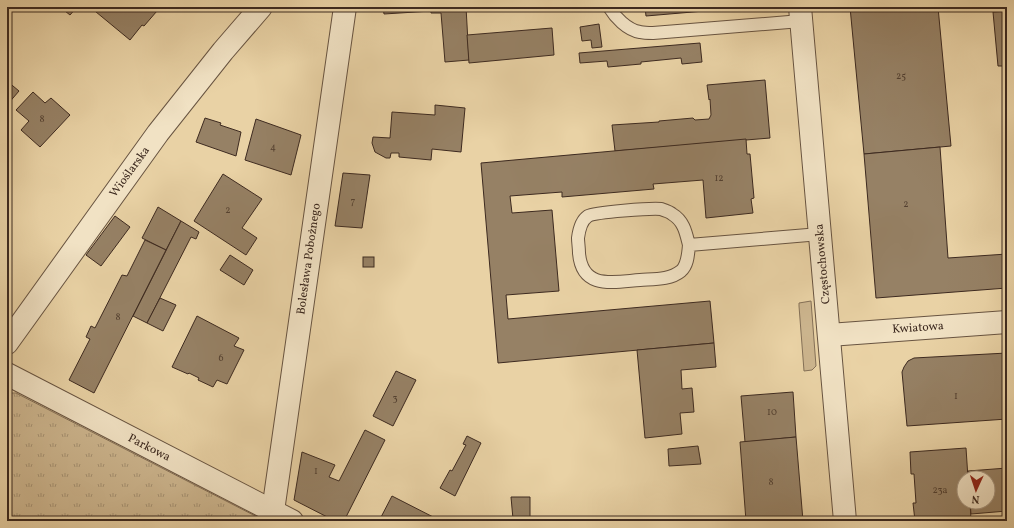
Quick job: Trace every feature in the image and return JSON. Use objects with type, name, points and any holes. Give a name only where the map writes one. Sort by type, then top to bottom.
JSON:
[{"type":"street","name":"Wioślarska","points":[[7,343],[158,133],[223,51],[261,7]]},
{"type":"street","name":"Bolesława Pobożnego","points":[[282,516],[345,7]]},
{"type":"street","name":"Częstochowska","points":[[801,14],[845,521]]},
{"type":"street","name":"Kwiatowa","points":[[829,335],[1007,322]]},
{"type":"street","name":"Parkowa","points":[[7,374],[282,516]]},
{"type":"lane","points":[[610,7],[614,14],[628,27],[638,32],[653,33],[801,14]]},
{"type":"lane","points":[[661,210],[672,214],[680,221],[689,245],[688,259],[682,270],[671,277],[606,283],[595,280],[586,273],[580,263],[578,239],[582,224],[588,216],[599,212],[661,210]]},
{"type":"lane","points":[[689,245],[820,234]]},
{"type":"green space","points":[[811,301],[816,366],[812,370],[804,371],[799,303]]},
{"type":"green space","points":[[7,393],[16,393],[265,521],[7,521]]},
{"type":"building","points":[[60,7],[77,7],[70,15]]},
{"type":"building","points":[[90,7],[152,7],[157,11],[144,26],[142,25],[130,40]]},
{"type":"building","points":[[383,7],[466,7],[469,60],[445,62],[441,13],[431,13],[431,11],[384,14]]},
{"type":"building","points":[[645,7],[739,7],[739,8],[646,16]]},
{"type":"building","points":[[850,7],[938,7],[951,146],[864,154]]},
{"type":"building","points":[[1007,11],[1007,66],[998,66],[993,12]]},
{"type":"building","points":[[599,24],[602,47],[592,48],[591,40],[582,41],[580,27]]},
{"type":"building","points":[[552,28],[554,55],[469,63],[467,35]]},
{"type":"building","points":[[700,43],[702,62],[682,64],[681,58],[608,67],[607,61],[580,63],[579,53]]},
{"type":"building","points":[[765,80],[770,138],[615,151],[612,125],[693,118],[695,120],[709,119],[711,115],[707,85]]},
{"type":"building","points":[[7,81],[19,91],[7,105]]},
{"type":"building","points":[[33,92],[45,103],[51,98],[70,115],[40,147],[21,130],[29,121],[16,110]]},
{"type":"building","points":[[435,105],[465,108],[461,152],[432,149],[431,160],[399,157],[399,153],[391,153],[390,158],[386,158],[375,152],[372,143],[373,137],[390,138],[392,112],[435,115]]},
{"type":"building","points":[[205,118],[241,132],[236,156],[196,142]]},
{"type":"building","points":[[256,119],[301,135],[291,175],[245,160]]},
{"type":"building","points":[[746,139],[747,154],[750,154],[754,198],[751,199],[753,213],[706,218],[703,180],[653,184],[654,189],[562,197],[562,192],[510,196],[512,213],[552,210],[559,291],[506,295],[508,319],[710,301],[714,343],[498,363],[481,163]]},
{"type":"building","points":[[940,147],[948,258],[1007,254],[1007,288],[876,298],[864,154]]},
{"type":"building","points":[[343,173],[370,175],[362,228],[335,226]]},
{"type":"building","points":[[223,174],[262,199],[242,228],[257,238],[246,255],[194,221]]},
{"type":"building","points":[[158,207],[181,221],[166,250],[142,238]]},
{"type":"building","points":[[115,216],[130,227],[101,266],[86,255]]},
{"type":"building","points":[[181,221],[199,232],[196,239],[191,237],[147,323],[133,316]]},
{"type":"building","points":[[145,240],[166,250],[94,393],[69,380],[90,339],[86,337],[91,326],[95,328],[122,275],[127,276]]},
{"type":"building","points":[[230,255],[253,270],[244,285],[220,270]]},
{"type":"building","points":[[363,257],[374,257],[374,267],[363,267]]},
{"type":"building","points":[[160,298],[176,305],[163,331],[147,323]]},
{"type":"building","points":[[197,316],[239,338],[234,346],[244,350],[227,384],[217,380],[213,387],[198,380],[199,378],[189,373],[188,374],[172,367]]},
{"type":"building","points":[[714,343],[716,367],[681,370],[682,389],[692,388],[694,412],[680,413],[682,434],[645,438],[637,350]]},
{"type":"building","points":[[1007,353],[1007,419],[907,426],[902,372],[908,361],[914,358]]},
{"type":"building","points":[[396,371],[416,380],[393,426],[373,416]]},
{"type":"building","points":[[793,392],[796,437],[745,442],[741,396]]},
{"type":"building","points":[[365,430],[385,440],[344,521],[335,521],[294,500],[302,452],[335,465],[329,477],[339,481]]},
{"type":"building","points":[[467,436],[481,443],[455,496],[440,488],[450,470],[452,471],[466,445],[463,444]]},
{"type":"building","points":[[796,437],[803,521],[746,521],[740,442]]},
{"type":"building","points":[[698,446],[701,464],[669,466],[668,449]]},
{"type":"building","points":[[966,448],[967,470],[956,470],[956,510],[970,510],[971,520],[915,521],[913,503],[916,503],[914,474],[911,474],[910,452]]},
{"type":"building","points":[[1007,468],[1007,511],[971,514],[971,510],[996,510],[996,470],[981,470]]},
{"type":"building","points":[[392,496],[441,521],[379,521]]},
{"type":"building","points":[[511,497],[530,497],[530,520],[513,519]]}]
